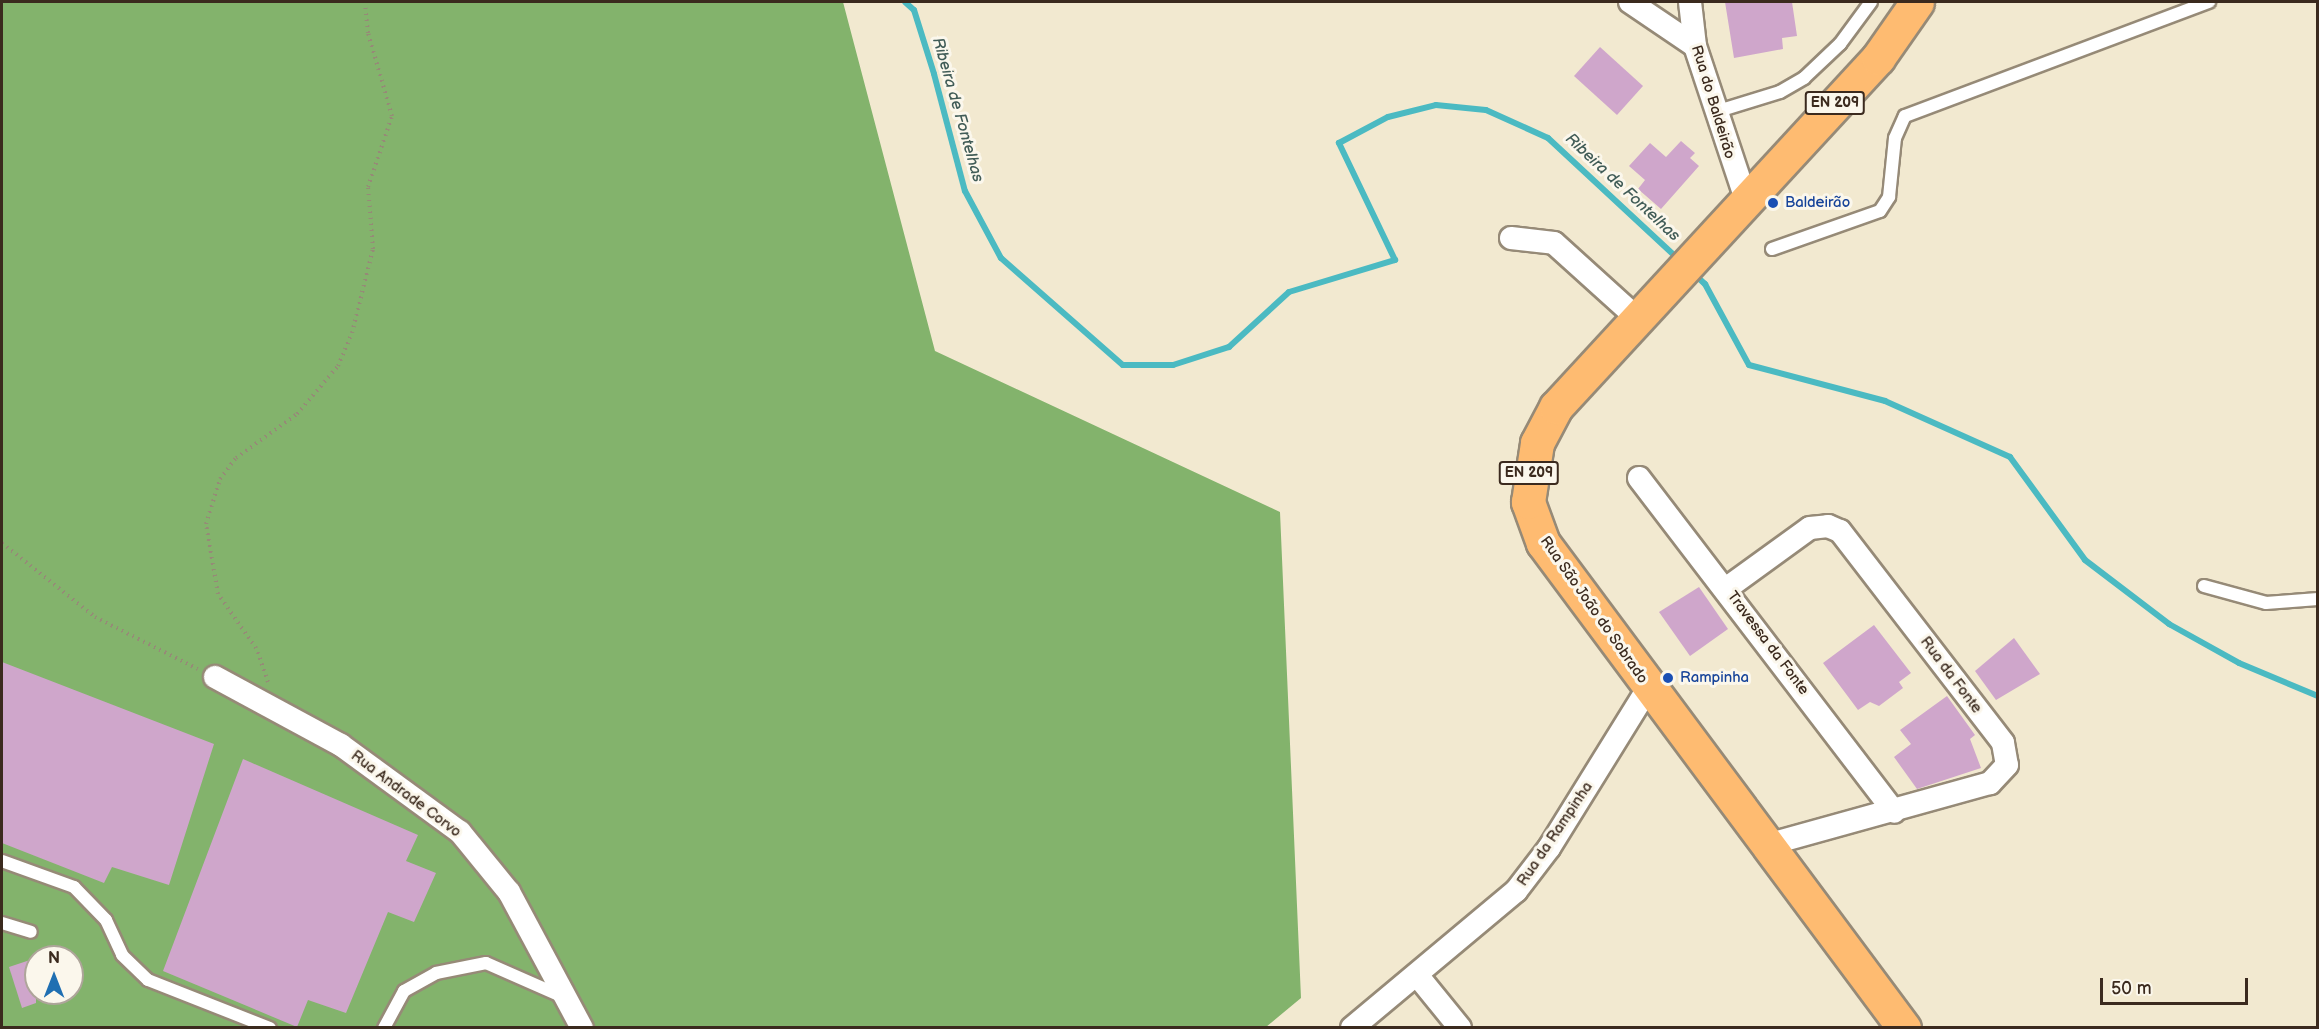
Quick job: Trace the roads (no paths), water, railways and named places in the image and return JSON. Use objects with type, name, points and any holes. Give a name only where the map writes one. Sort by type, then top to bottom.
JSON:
[{"type":"main road","name":"Rua São João do Sobrado","points":[[1904,1028],[1543,543],[1528,502],[1537,443],[1556,407],[1878,58],[1917,2]]},
{"type":"street","points":[[1630,2],[1695,46]]},
{"type":"street","name":"Rua do Baldeirão","points":[[1690,2],[1695,46],[1715,112],[1746,199]]},
{"type":"street","points":[[1511,238],[1554,243],[1637,318]]},
{"type":"street","name":"Travessa da Fonte","points":[[1638,478],[1727,588],[1894,812]]},
{"type":"street","name":"Rua da Fonte","points":[[1727,588],[1810,528],[1840,531],[2003,743],[2007,765],[1990,783],[1815,835],[1767,845]]},
{"type":"street","name":"Rua Andrade Corvo","points":[[215,677],[341,745],[460,832],[509,892],[569,999],[582,1028]]},
{"type":"street","name":"Rua da Rampinha","points":[[1352,1028],[1516,891],[1549,848],[1649,687]]},
{"type":"street","points":[[1788,872],[1815,835]]},
{"type":"street","points":[[1417,975],[1460,1028]]},
{"type":"lane","points":[[1715,112],[1780,92],[1804,78],[1840,44],[1871,2]]},
{"type":"lane","points":[[1772,249],[1880,211],[1889,197],[1895,138],[1905,116],[2177,7],[2209,2]]},
{"type":"lane","points":[[2204,586],[2266,603],[2318,599]]},
{"type":"lane","points":[[2,861],[74,887],[106,920],[122,955],[148,980],[270,1028]]},
{"type":"lane","points":[[2,923],[31,932]]},
{"type":"lane","points":[[384,1028],[404,991],[436,973],[486,963],[569,999]]},
{"type":"waterway","name":"Ribeira de Fontelhas","points":[[905,2],[914,10],[934,74],[965,191],[1001,258],[1123,365],[1173,365],[1229,347],[1289,292],[1395,260],[1339,143],[1388,117],[1436,105],[1486,110],[1548,138],[1678,259]]},
{"type":"waterway","name":"Ribeira de Fontelhas","points":[[1692,272],[1705,284],[1749,365],[1885,401],[2010,457],[2085,560],[2169,624],[2239,663],[2318,696]]},
{"type":"place","name":"Baldeirão","points":[[1773,203]]},
{"type":"place","name":"Rampinha","points":[[1668,678]]}]
